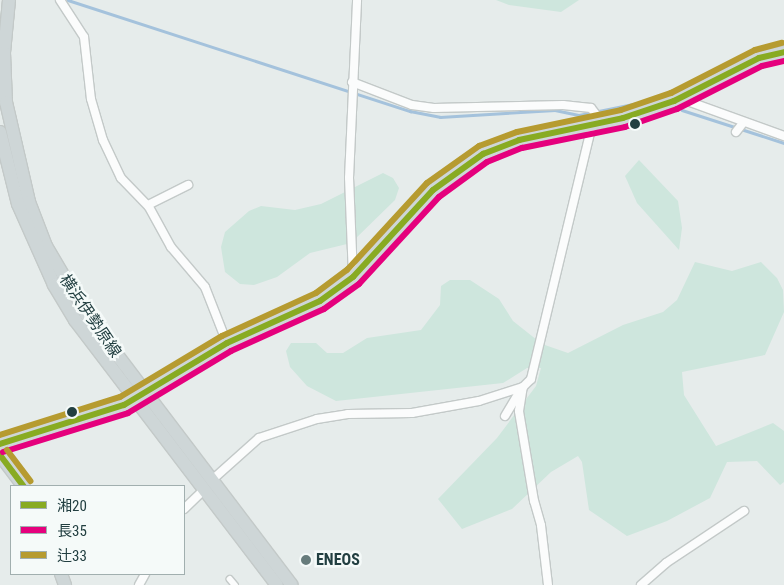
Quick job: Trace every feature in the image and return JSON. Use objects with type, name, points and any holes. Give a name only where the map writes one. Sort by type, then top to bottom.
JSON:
[{"type":"main road","name":"横浜伊勢原線","points":[[9,0],[4,53],[6,102],[28,202],[64,280],[141,397]]},
{"type":"main road","points":[[0,444],[110,410],[141,397],[227,342],[320,301],[353,277],[433,190],[470,162],[519,140],[679,98],[759,58],[784,52]]},
{"type":"main road","name":"横浜伊勢原線","points":[[0,132],[18,204],[54,285],[75,320],[141,397],[208,485],[277,585]]},
{"type":"main road","points":[[0,455],[22,485]]},
{"type":"main road","name":"横浜伊勢原線","points":[[208,485],[292,585]]},
{"type":"street","points":[[60,0],[84,37],[91,99],[103,140],[121,178],[148,205],[171,247],[205,287],[227,342]]},
{"type":"street","points":[[353,277],[349,178],[357,0]]},
{"type":"street","points":[[352,84],[412,104],[434,108],[563,105],[591,108],[597,121],[531,379],[523,387],[506,416]]},
{"type":"street","points":[[679,98],[740,127],[784,136]]},
{"type":"street","points":[[148,205],[188,185]]},
{"type":"street","points":[[185,508],[259,438],[317,419],[348,414],[412,413],[479,401],[523,387]]},
{"type":"street","points":[[523,387],[519,425],[541,525],[548,585]]},
{"type":"street","points":[[641,585],[666,563],[744,511]]},
{"type":"street","points":[[230,580],[235,585]]},
{"type":"green space","points":[[496,0],[579,0],[561,12],[509,5]]},
{"type":"green space","points":[[639,160],[678,201],[682,228],[679,250],[637,203],[625,176]]},
{"type":"green space","points":[[383,173],[393,178],[399,188],[395,200],[351,243],[310,253],[277,277],[254,285],[240,284],[225,272],[221,247],[225,232],[249,211],[261,206],[295,210],[321,204]]},
{"type":"green space","points":[[695,262],[732,271],[761,262],[777,278],[783,290],[784,312],[765,355],[682,372],[684,395],[716,446],[773,423],[784,431],[784,482],[780,485],[757,461],[727,462],[710,498],[667,521],[627,536],[589,510],[582,462],[578,456],[551,472],[512,509],[462,529],[438,499],[497,438],[536,386],[541,368],[527,368],[503,383],[336,401],[307,386],[290,367],[286,351],[291,343],[316,343],[327,353],[343,353],[367,338],[421,330],[440,305],[441,286],[450,280],[470,280],[499,299],[513,321],[542,344],[568,353],[623,325],[663,312],[677,300]]},
{"type":"waterway","points":[[68,0],[410,111],[440,117],[555,110],[579,115],[653,100]]},
{"type":"waterway","points":[[682,110],[784,143]]},
{"type":"transit line","name":"辻33","points":[[0,435],[120,397],[222,336],[316,293],[347,270],[427,183],[479,146],[517,132],[621,110],[671,93],[755,50],[782,43]]},
{"type":"transit line","name":"湘20","points":[[0,444],[124,405],[227,343],[320,301],[353,277],[433,190],[483,154],[519,140],[623,118],[674,101],[759,58],[784,52]]},
{"type":"transit line","name":"長35","points":[[3,452],[128,413],[231,351],[324,309],[359,284],[439,197],[487,162],[522,148],[625,127],[677,109],[762,66],[784,61]]},
{"type":"transit line","name":"辻33","points":[[7,450],[30,481]]},
{"type":"transit line","name":"湘20","points":[[0,455],[22,485]]},
{"type":"place","name":"ENEOS","points":[[306,560]]}]
